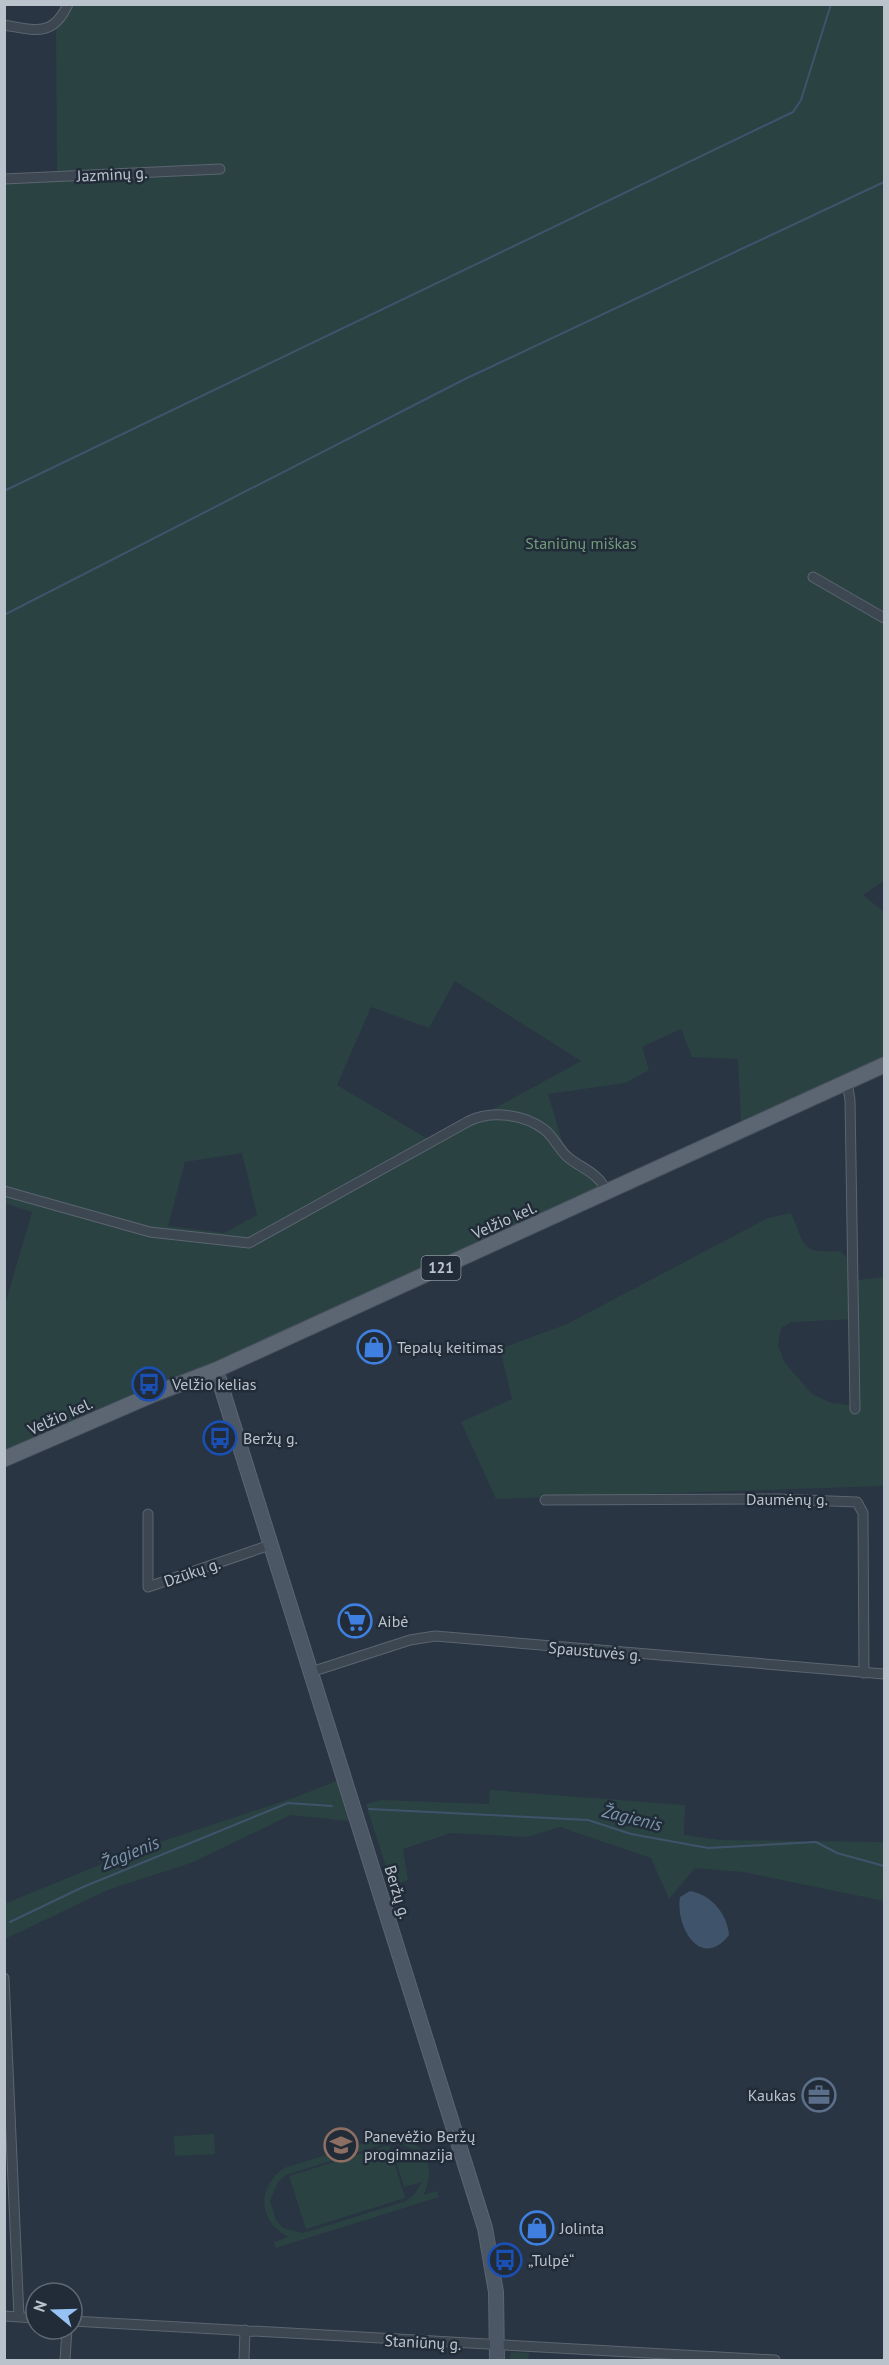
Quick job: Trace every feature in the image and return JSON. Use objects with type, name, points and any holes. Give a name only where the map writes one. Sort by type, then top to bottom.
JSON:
[{"type":"main road","name":"Velžio kel.","points":[[4,1459],[154,1394],[216,1370],[885,1065]]},
{"type":"main road","name":"Beržų g.","points":[[216,1370],[485,2228],[496,2292],[496,2361]]},
{"type":"street","points":[[4,25],[39,30],[47,28],[61,17],[68,4]]},
{"type":"street","name":"Jazminų g.","points":[[4,179],[220,169]]},
{"type":"street","points":[[813,577],[885,618]]},
{"type":"street","points":[[847,1082],[850,1100],[855,1410]]},
{"type":"street","points":[[4,1191],[150,1232],[249,1243],[469,1121],[487,1115],[497,1115],[524,1119],[546,1130],[563,1153],[602,1181],[607,1193]]},
{"type":"street","name":"Daumėnų g.","points":[[545,1500],[778,1498],[857,1502],[862,1513],[864,1672]]},
{"type":"street","name":"Dzūkų g.","points":[[148,1514],[148,1587],[270,1545]]},
{"type":"street","name":"Spaustuvės g.","points":[[310,1672],[410,1640],[435,1636],[885,1674]]},
{"type":"street","points":[[4,1978],[19,2317]]},
{"type":"street","points":[[4,2316],[24,2317]]},
{"type":"street","name":"Staniūnų g.","points":[[84,2322],[775,2361]]},
{"type":"street","points":[[244,2361],[245,2330]]},
{"type":"street","points":[[65,2361],[66,2341]]},
{"type":"green space","name":"Staniūnų miškas","points":[[68,5],[884,5],[884,881],[863,895],[884,912],[884,1065],[741,1123],[738,1059],[692,1057],[681,1029],[642,1047],[649,1070],[625,1083],[548,1094],[568,1161],[594,1177],[598,1190],[5,1460],[5,1305],[32,1212],[4,1203],[4,179],[57,177],[56,23]],"holes":[[[455,981],[581,1061],[433,1142],[337,1085],[371,1007],[429,1028]],[[242,1153],[257,1215],[224,1233],[168,1226],[185,1162]]]},
{"type":"green space","points":[[791,1213],[806,1246],[818,1251],[840,1251],[847,1258],[849,1281],[884,1277],[884,1486],[496,1499],[461,1422],[512,1399],[500,1349],[567,1324],[768,1218]],"holes":[[[857,1319],[858,1406],[831,1403],[812,1394],[785,1363],[778,1345],[781,1328],[791,1322]]]},
{"type":"green space","points":[[344,1778],[358,1822],[291,1815],[191,1863],[110,1889],[5,1939],[4,1904],[136,1850],[296,1797]]},
{"type":"green space","points":[[490,1790],[685,1805],[684,1835],[720,1840],[884,1842],[884,1901],[743,1872],[695,1868],[669,1899],[651,1858],[560,1827],[527,1837],[451,1833],[403,1849],[408,1880],[392,1886],[366,1804],[381,1800],[489,1804]]},
{"type":"green space","points":[[214,2134],[215,2154],[175,2156],[174,2136]]},
{"type":"green space","points":[[388,2136],[400,2137],[418,2147],[428,2163],[429,2173],[423,2195],[437,2191],[439,2197],[276,2248],[274,2242],[288,2237],[278,2230],[266,2213],[265,2194],[275,2176],[284,2168]],"holes":[[[391,2142],[400,2143],[412,2149],[394,2155],[404,2187],[422,2182],[414,2195],[406,2201],[303,2233],[283,2228],[276,2220],[270,2201],[278,2182],[286,2175]]]},
{"type":"green space","points":[[389,2145],[405,2198],[306,2229],[289,2176]]},
{"type":"green space","points":[[511,2352],[529,2353],[528,2360],[510,2360]]},
{"type":"water","points":[[690,1891],[711,1901],[722,1913],[729,1935],[719,1945],[709,1948],[700,1947],[686,1932],[682,1921],[680,1897]]},
{"type":"waterway","points":[[4,491],[793,112],[801,100],[831,4]]},
{"type":"waterway","points":[[4,615],[465,379],[884,182]]},
{"type":"waterway","name":"Žagienis","points":[[10,1922],[83,1887],[288,1803],[332,1806]]},
{"type":"waterway","name":"Žagienis","points":[[369,1809],[588,1820],[631,1834],[708,1848],[816,1842],[837,1853],[884,1866]]},
{"type":"place","name":"Tepalų keitimas","points":[[374,1347]]},
{"type":"place","name":"Velžio kelias","points":[[149,1384]]},
{"type":"place","name":"Beržų g.","points":[[220,1438]]},
{"type":"place","name":"Aibė","points":[[355,1621]]},
{"type":"place","name":"Kaukas","points":[[819,2095]]},
{"type":"place","name":"Panevėžio Beržų progimnazija","points":[[341,2145]]},
{"type":"place","name":"Jolinta","points":[[537,2228]]},
{"type":"place","name":"„Tulpė“","points":[[505,2260]]}]
